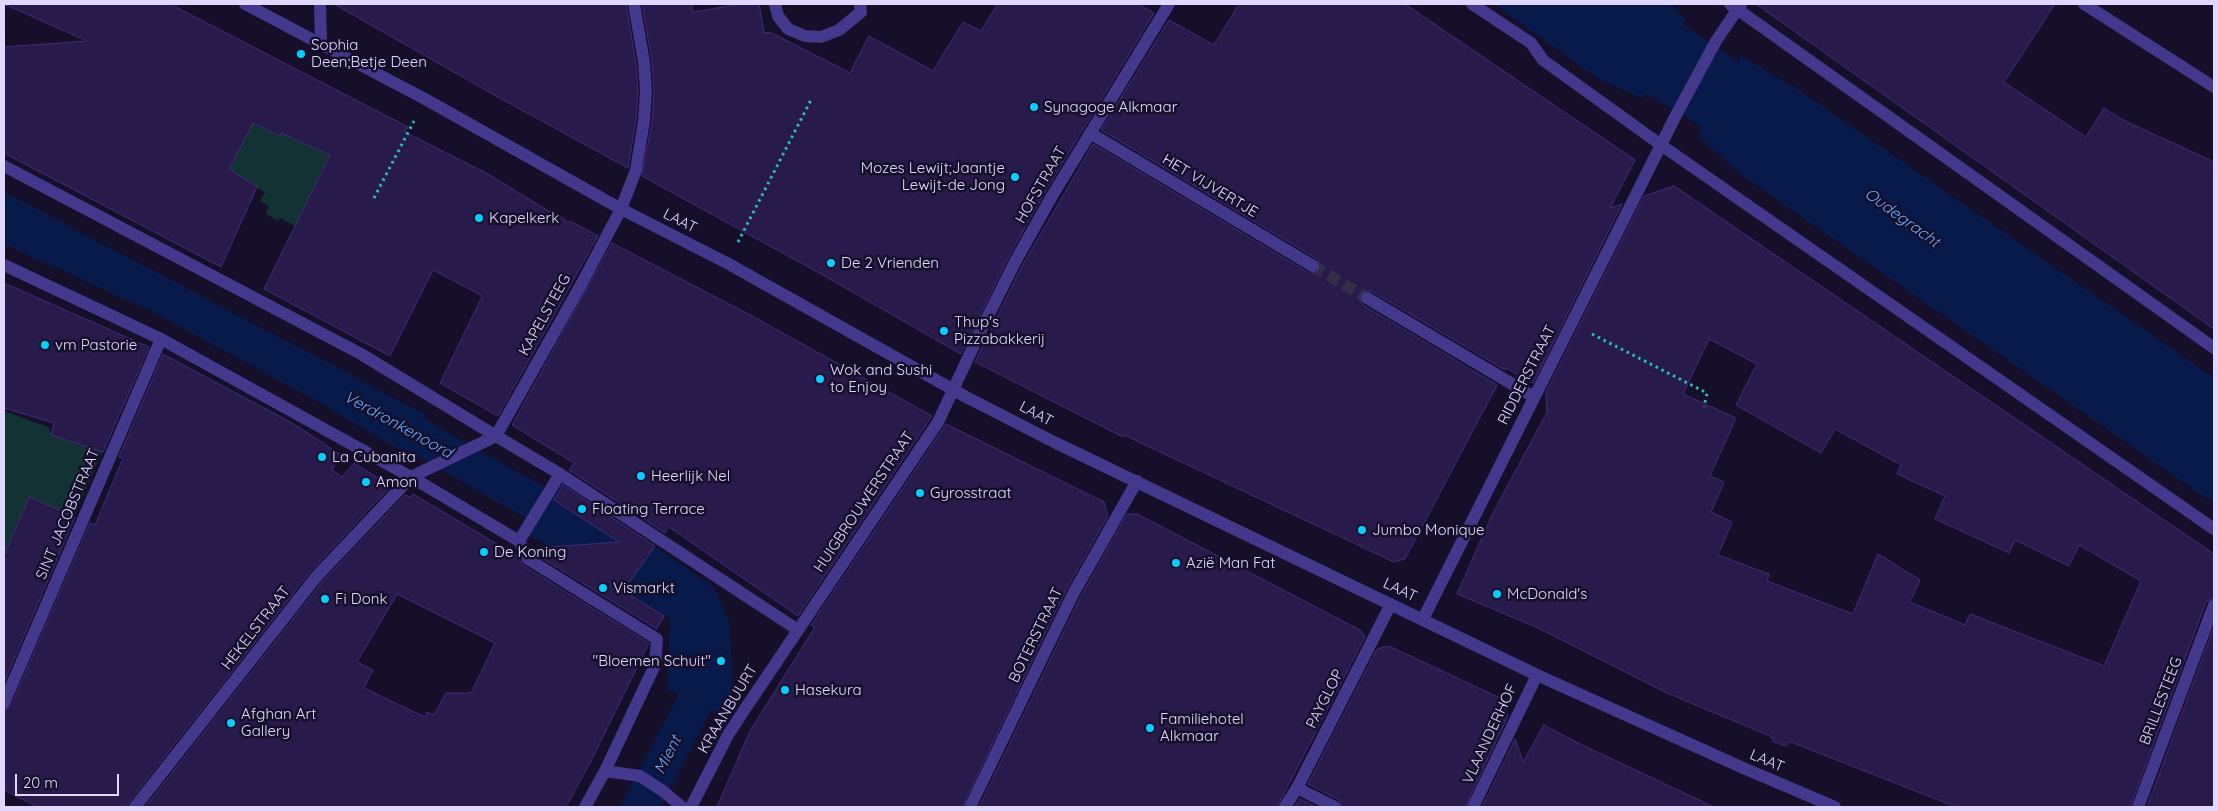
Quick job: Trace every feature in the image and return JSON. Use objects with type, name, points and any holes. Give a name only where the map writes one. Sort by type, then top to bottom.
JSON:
[{"type":"street","name":"LAAT","points":[[245,4],[425,99],[621,209],[727,263],[952,390],[1056,443],[1537,675],[1741,768],[1835,807]]},
{"type":"street","points":[[320,4],[321,44]]},
{"type":"street","name":"KAPELSTEEG","points":[[496,436],[581,285],[621,209],[636,170],[644,121],[646,90],[644,62],[634,4]]},
{"type":"street","points":[[775,4],[778,16],[788,29],[805,36],[821,37],[839,30],[861,12],[860,4]]},
{"type":"street","name":"HOFSTRAAT","points":[[952,390],[1015,262],[1090,133],[1169,4]]},
{"type":"street","points":[[1472,4],[1531,43],[1543,60],[1661,145],[2214,528]]},
{"type":"street","points":[[2084,4],[2214,87]]},
{"type":"street","points":[[1736,6],[2214,348]]},
{"type":"street","name":"RIDDERSTRAAT","points":[[1423,619],[1675,117],[1736,6]]},
{"type":"street","name":"HET VIJVERTJE","points":[[1090,133],[1313,266]]},
{"type":"street","points":[[4,166],[361,354],[560,474],[798,630]]},
{"type":"street","points":[[4,265],[161,339],[521,537],[528,559],[657,639],[655,665],[605,772],[585,807]]},
{"type":"street","points":[[1367,298],[1534,397]]},
{"type":"street","name":"SINT JACOBSTRAAT","points":[[4,703],[161,339]]},
{"type":"street","name":"HUIGBROUWERSTRAAT","points":[[798,630],[938,422],[952,390]]},
{"type":"street","points":[[411,477],[496,436]]},
{"type":"street","points":[[521,537],[560,474]]},
{"type":"street","name":"HEKELSTRAAT","points":[[135,807],[318,576],[411,477]]},
{"type":"street","name":"BOTERSTRAAT","points":[[970,807],[1073,594],[1137,481]]},
{"type":"street","name":"PAYGLOP","points":[[1285,807],[1298,788],[1391,604]]},
{"type":"street","name":"BRILLESTEEG","points":[[2138,807],[2214,605]]},
{"type":"street","name":"KRAANBUURT","points":[[691,807],[728,735],[798,630]]},
{"type":"street","name":"VLAANDERHOF","points":[[1474,807],[1537,675]]},
{"type":"street","points":[[605,772],[640,776],[663,791],[682,807]]},
{"type":"street","points":[[1298,788],[1335,807]]},
{"type":"path","points":[[727,263],[812,98]]},
{"type":"path","points":[[374,198],[425,99]]},
{"type":"path","points":[[1571,323],[1707,393],[1704,407]]},
{"type":"green space","points":[[238,116],[279,136],[281,133],[303,143],[309,140],[332,151],[319,176],[306,232],[280,218],[278,221],[266,214],[269,206],[260,201],[265,192],[227,173]]},
{"type":"green space","points":[[4,411],[48,427],[52,435],[102,452],[74,517],[29,497],[4,556]]},
{"type":"water","name":"Oudegracht","points":[[1494,4],[1671,4],[1686,20],[1684,25],[1738,62],[1741,56],[1799,90],[2214,378],[2214,500],[2206,498],[1740,174],[1699,137],[1702,127],[1646,94],[1644,99],[1598,79]]},
{"type":"water","points":[[4,192],[425,414],[403,452],[322,404],[153,312],[4,244]]},
{"type":"water","points":[[557,479],[714,587],[730,623],[733,702],[715,713],[667,689],[670,619],[527,534]]},
{"type":"pier","points":[[667,689],[715,713],[714,715],[666,692]]},
{"type":"building","points":[[4,4],[170,4],[408,127],[405,132],[488,174],[550,212],[551,210],[569,223],[570,221],[598,236],[498,416],[440,383],[482,297],[479,294],[433,270],[390,356],[264,289],[330,155],[281,133],[280,136],[253,123],[229,169],[257,187],[221,267],[4,153],[4,47],[87,41]]},
{"type":"building","points":[[334,4],[626,4],[636,63],[638,90],[636,120],[628,168],[496,96]]},
{"type":"building","points":[[642,4],[692,4],[693,12],[742,4],[759,4],[764,33],[770,32],[850,73],[869,36],[933,71],[963,22],[981,31],[998,4],[1138,4],[1154,13],[1045,192],[1008,258],[961,354],[821,274],[642,176],[652,122],[654,90],[652,61]]},
{"type":"building","points":[[1239,4],[1405,4],[1635,160],[1610,208],[1622,204],[1533,383],[1506,368],[1505,370],[1371,291],[1363,291],[1360,294],[1360,302],[1363,305],[1497,385],[1405,559],[1394,562],[1124,435],[1123,437],[975,362],[1022,266],[1093,144],[1309,273],[1313,274],[1320,271],[1321,266],[1317,259],[1101,130],[1169,20],[1214,45]]},
{"type":"building","points":[[1756,4],[2055,4],[2004,82],[2086,137],[2104,108],[2121,119],[2214,162],[2214,329]]},
{"type":"building","points":[[1674,186],[2214,554],[2214,597],[2206,602],[2130,807],[1956,807],[1791,742],[1785,746],[1774,742],[1770,736],[1667,693],[1536,627],[1457,594],[1492,515],[1547,412],[1546,392],[1644,196]],"holes":[[[1709,339],[1757,364],[1736,405],[1821,453],[1835,429],[1901,465],[1897,474],[1945,496],[1935,519],[2009,553],[2015,540],[2069,566],[2079,545],[2141,581],[2104,666],[1970,614],[1965,625],[1910,602],[1920,580],[1878,554],[1853,614],[1767,581],[1769,574],[1718,555],[1732,522],[1711,512],[1724,482],[1710,476],[1736,418],[1683,394]]]},
{"type":"building","points":[[612,243],[754,317],[932,416],[798,616],[669,527],[665,533],[569,470],[574,463],[512,425]]},
{"type":"building","points":[[4,283],[149,347],[103,452],[51,435],[54,423],[4,408]]},
{"type":"building","points":[[163,354],[292,423],[340,454],[332,470],[342,477],[354,463],[391,486],[311,571],[127,807],[38,807],[4,790],[4,711],[11,706],[90,523],[95,525],[123,458],[119,457]]},
{"type":"building","points":[[946,424],[1104,502],[1108,516],[1066,590],[962,807],[717,807],[750,731],[815,627],[811,625]]},
{"type":"building","points":[[563,485],[655,546],[623,591],[664,616],[657,629],[542,558],[550,547],[619,542],[554,500]]},
{"type":"building","points":[[413,494],[517,556],[524,566],[649,643],[591,761],[566,807],[145,807],[323,581],[405,495],[410,497]],"holes":[[[397,594],[495,643],[471,693],[446,693],[434,715],[427,712],[425,717],[364,688],[373,670],[357,662]]]},
{"type":"building","points":[[29,497],[75,517],[4,683],[4,556]]},
{"type":"building","points":[[1127,514],[1137,514],[1360,630],[1365,637],[1277,807],[979,807],[1080,598]]},
{"type":"building","points":[[2214,627],[2214,807],[2147,807]]},
{"type":"building","points":[[1389,646],[1502,699],[1508,716],[1465,807],[1343,807],[1339,800],[1308,784],[1377,649]]},
{"type":"building","points":[[1544,725],[1714,807],[1482,807],[1515,739],[1523,762]]},
{"type":"building","points":[[1300,799],[1317,807],[1294,807]]},
{"type":"waterway","name":"Verdronkenoord","points":[[370,409],[545,508],[556,521],[574,532]]},
{"type":"waterway","name":"Mient","points":[[640,807],[695,702],[697,679],[696,653]]},
{"type":"tunnel","points":[[1313,266],[1367,298]]},
{"type":"place","name":"Sophia Deen;Betje Deen","points":[[301,54]]},
{"type":"place","name":"Synagoge Alkmaar","points":[[1034,107]]},
{"type":"place","name":"Mozes Lewijt;Jaantje Lewijt-de Jong","points":[[1015,177]]},
{"type":"place","name":"Kapelkerk","points":[[479,218]]},
{"type":"place","name":"De 2 Vrienden","points":[[831,263]]},
{"type":"place","name":"Thup's Pizzabakkerij","points":[[944,331]]},
{"type":"place","name":"vm Pastorie","points":[[45,345]]},
{"type":"place","name":"Wok and Sushi to Enjoy","points":[[820,379]]},
{"type":"place","name":"La Cubanita","points":[[322,457]]},
{"type":"place","name":"Heerlijk Nel","points":[[641,476]]},
{"type":"place","name":"Amon","points":[[366,482]]},
{"type":"place","name":"Gyrosstraat","points":[[920,493]]},
{"type":"place","name":"Floating Terrace","points":[[582,509]]},
{"type":"place","name":"Jumbo Monique","points":[[1362,530]]},
{"type":"place","name":"De Koning","points":[[484,552]]},
{"type":"place","name":"Azië Man Fat","points":[[1176,563]]},
{"type":"place","name":"Vismarkt","points":[[603,588]]},
{"type":"place","name":"McDonald's","points":[[1497,594]]},
{"type":"place","name":"Fi Donk","points":[[325,599]]},
{"type":"place","name":"\"Bloemen Schuit\"","points":[[721,661]]},
{"type":"place","name":"Hasekura","points":[[785,690]]},
{"type":"place","name":"Afghan Art Gallery","points":[[231,723]]},
{"type":"place","name":"Familiehotel Alkmaar","points":[[1150,728]]}]
